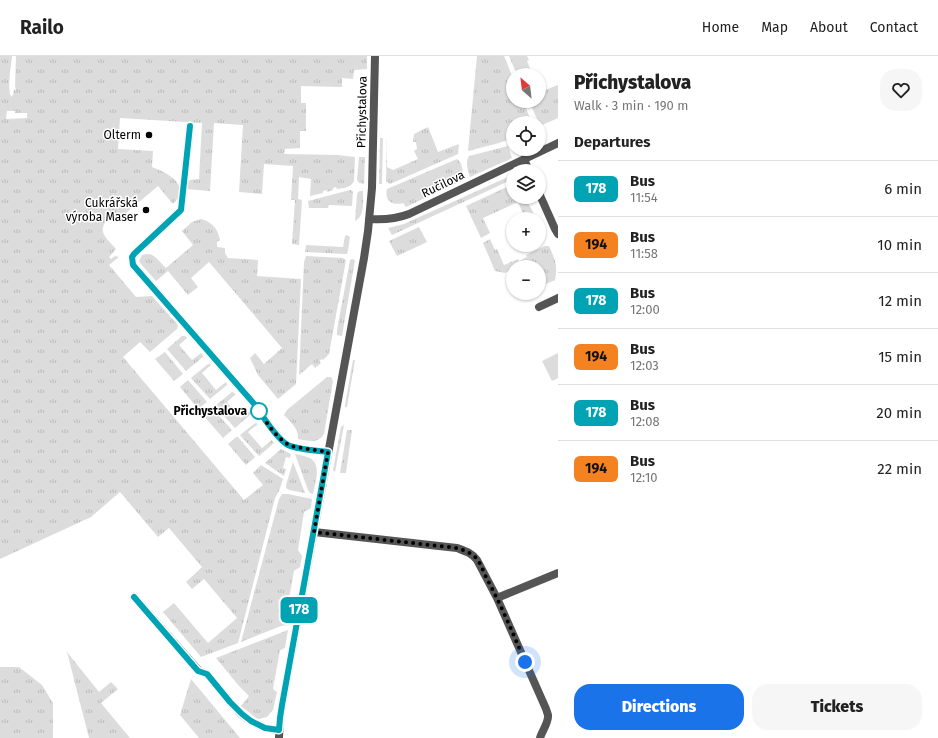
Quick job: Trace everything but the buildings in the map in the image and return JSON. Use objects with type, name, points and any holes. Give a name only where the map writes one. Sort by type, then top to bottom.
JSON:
[{"type":"street","name":"Přichystalova","points":[[134,597],[198,671],[207,674],[242,714],[251,721],[279,734],[280,718],[364,258],[372,188],[375,56]]},
{"type":"street","points":[[190,126],[181,210],[134,254],[132,257],[133,265],[256,406],[266,422],[283,441],[290,446],[328,452]]},
{"type":"street","name":"Ručilova","points":[[369,219],[381,220],[409,214],[558,143]]},
{"type":"street","points":[[524,159],[526,164]]},
{"type":"street","points":[[544,204],[558,234]]},
{"type":"street","points":[[539,307],[558,298]]},
{"type":"street","points":[[314,532],[457,548],[467,551],[474,556],[497,598],[548,715],[540,738]]},
{"type":"street","points":[[497,598],[558,573]]},
{"type":"green space","points":[[0,56],[12,56],[9,83],[11,97],[14,89],[16,91],[16,56],[367,56],[367,69],[354,70],[353,79],[342,78],[342,87],[301,86],[301,103],[306,103],[306,131],[300,131],[300,148],[285,149],[284,154],[338,155],[355,157],[354,181],[347,187],[337,189],[336,187],[333,188],[333,190],[327,192],[327,190],[323,191],[323,193],[310,196],[311,179],[299,177],[298,199],[302,200],[299,245],[292,244],[295,200],[291,200],[293,166],[264,164],[262,194],[239,192],[243,125],[214,123],[210,191],[186,189],[190,180],[199,179],[202,123],[120,118],[118,149],[153,151],[152,167],[174,179],[179,186],[180,193],[174,203],[172,203],[158,186],[120,218],[113,213],[104,224],[104,236],[116,249],[109,257],[111,259],[115,256],[119,257],[109,265],[136,297],[152,296],[178,325],[177,329],[150,352],[140,342],[123,357],[244,500],[263,485],[253,473],[261,465],[283,479],[275,498],[238,643],[201,657],[163,612],[174,603],[208,643],[237,618],[204,579],[192,589],[186,582],[202,567],[169,528],[158,537],[120,492],[91,517],[0,559]],"holes":[[[7,111],[15,111],[15,113],[27,113],[27,118],[6,119]]]},
{"type":"green space","points":[[477,56],[504,56],[509,68],[506,68],[506,108],[526,108],[529,116],[506,116],[506,140],[468,151]]},
{"type":"green space","points":[[509,56],[527,56],[530,68],[514,68]]},
{"type":"green space","points":[[558,85],[558,118],[546,123],[546,116],[536,116],[532,108],[546,108],[546,90]]},
{"type":"green space","points":[[428,127],[438,152],[459,144],[458,154],[390,184],[386,181],[387,135],[387,167],[393,170],[418,159],[414,151],[417,149],[416,142],[413,142],[414,134]]},
{"type":"green space","points":[[380,138],[383,138],[382,184],[379,184]]},
{"type":"green space","points":[[506,147],[506,156],[511,156],[512,158],[470,177],[467,164],[469,156]]},
{"type":"green space","points":[[359,157],[365,157],[364,184],[359,183],[357,180]]},
{"type":"green space","points":[[457,159],[462,166],[463,180],[406,207],[403,203],[396,204],[390,202],[388,199],[386,193],[387,189]]},
{"type":"green space","points":[[506,178],[506,182],[392,235],[388,228],[404,224]]},
{"type":"green space","points":[[506,187],[506,204],[514,204],[483,218],[490,233],[481,238],[466,206]]},
{"type":"green space","points":[[351,190],[353,192],[352,206],[329,205],[328,208],[309,208],[308,201]]},
{"type":"green space","points":[[360,191],[363,191],[363,208],[360,216],[355,221],[357,195]]},
{"type":"green space","points":[[519,204],[529,204],[533,212],[522,212]]},
{"type":"green space","points":[[201,219],[211,224],[216,229],[220,240],[217,242],[217,247],[225,248],[225,253],[228,258],[258,260],[257,276],[301,279],[296,384],[278,399],[258,375],[250,358],[255,353],[264,364],[282,348],[209,262],[191,278],[198,287],[188,295],[168,271],[156,281],[139,261],[142,255],[150,254],[156,257],[166,268],[193,245],[182,231],[192,222]]},
{"type":"green space","points":[[419,227],[427,242],[397,256],[389,241]]},
{"type":"green space","points":[[347,235],[350,237],[347,254],[305,252],[306,245],[343,247],[345,236]]},
{"type":"green space","points":[[490,239],[495,250],[497,249],[504,265],[506,264],[506,272],[495,271],[483,243]]},
{"type":"green space","points":[[546,246],[549,246],[555,262],[555,280],[546,284],[546,260],[521,260],[527,257],[526,255],[532,252],[546,252]]},
{"type":"green space","points":[[306,256],[343,258],[346,260],[329,354],[323,360],[322,359],[319,361],[321,363],[315,368],[312,364],[299,375],[304,262]]},
{"type":"green space","points":[[350,260],[355,260],[342,336],[337,335],[337,330]]},
{"type":"green space","points":[[182,336],[187,338],[179,345],[192,360],[201,353],[203,355],[203,357],[186,371],[167,349]]},
{"type":"green space","points":[[165,352],[183,374],[174,381],[155,359]]},
{"type":"green space","points":[[558,353],[558,378],[552,381],[542,361]]},
{"type":"green space","points":[[353,360],[355,360],[347,407],[345,407],[345,405]]},
{"type":"green space","points":[[209,364],[211,365],[202,373],[216,390],[226,382],[227,384],[210,399],[191,378]]},
{"type":"green space","points":[[327,377],[331,377],[333,381],[324,434],[316,441],[298,439],[296,429],[284,415],[287,410]]},
{"type":"green space","points":[[188,380],[207,402],[198,409],[180,387]]},
{"type":"green space","points":[[232,392],[236,394],[227,402],[241,418],[251,410],[251,414],[235,428],[215,406]]},
{"type":"green space","points":[[212,408],[232,430],[223,438],[203,415]]},
{"type":"green space","points":[[256,423],[258,424],[248,432],[262,448],[272,440],[274,443],[259,456],[240,435]]},
{"type":"green space","points":[[344,425],[335,472],[333,470],[341,427]]},
{"type":"green space","points":[[347,430],[352,430],[346,473],[340,473]]},
{"type":"green space","points":[[238,437],[255,457],[246,465],[228,444]]},
{"type":"green space","points":[[281,449],[291,454],[290,458],[286,457],[283,468],[286,469],[284,476],[265,463]]},
{"type":"green space","points":[[295,454],[310,458],[316,465],[317,474],[313,494],[308,490]]},
{"type":"green space","points":[[293,462],[305,493],[286,488]]},
{"type":"green space","points":[[282,494],[312,499],[311,508],[304,512],[298,550],[302,556],[300,567],[294,571],[287,610],[291,615],[289,625],[281,626],[241,642],[279,499]]},
{"type":"green space","points":[[288,630],[285,648],[280,650],[273,689],[277,692],[273,710],[267,717],[259,719],[256,718],[241,706],[249,696],[216,658]]},
{"type":"green space","points":[[67,652],[99,692],[111,682],[118,689],[101,703],[130,738],[89,738]]},
{"type":"green space","points":[[0,667],[19,667],[42,685],[53,703],[53,738],[0,738]]},
{"type":"green space","points":[[191,679],[240,738],[199,738],[180,715]]},
{"type":"bus line","name":"178","points":[[134,597],[198,671],[207,674],[242,714],[251,721],[265,728],[279,730],[282,705],[328,452],[311,450],[286,444],[266,422],[256,406],[133,265],[132,257],[134,254],[181,210],[190,126]]},
{"type":"place","name":"Olterm","points":[[149,135]]},
{"type":"place","name":"Cukrářská výroba Maser","points":[[146,210]]},
{"type":"place","name":"Přichystalova","points":[[259,411]]},
{"type":"route","points":[[259,411],[266,422],[286,444],[295,447],[328,452],[314,532],[457,548],[467,551],[474,556],[484,573],[497,598],[525,662]]}]
